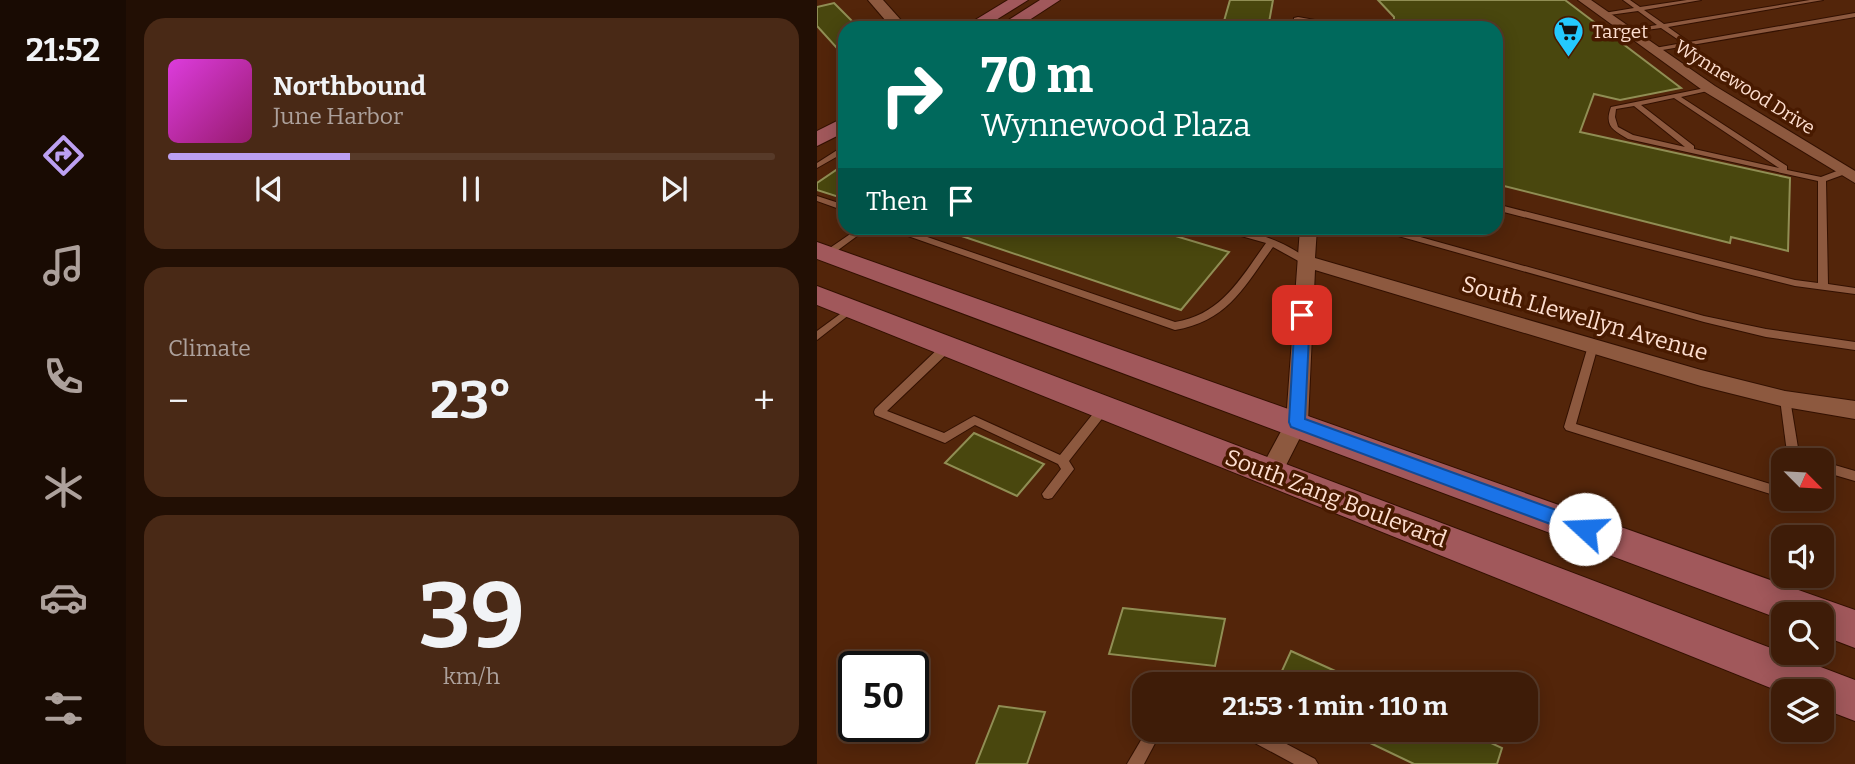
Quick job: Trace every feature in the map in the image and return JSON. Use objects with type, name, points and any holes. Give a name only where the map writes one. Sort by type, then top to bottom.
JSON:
[{"type":"main road","points":[[983,21],[1020,0]]},
{"type":"main road","points":[[1016,21],[1052,0]]},
{"type":"main road","points":[[817,140],[838,127]]},
{"type":"main road","points":[[822,252],[1297,422],[1784,602]]},
{"type":"main road","name":"South Zang Boulevard","points":[[817,295],[1855,701]]},
{"type":"main road","points":[[1834,621],[1855,629]]},
{"type":"street","points":[[875,0],[894,21]]},
{"type":"street","name":"Wynnewood Drive","points":[[1584,0],[1651,50],[1710,89],[1850,174]]},
{"type":"street","points":[[1271,472],[1297,422],[1307,235]]},
{"type":"street","name":"South Llewellyn Avenue","points":[[1305,261],[1593,346],[1785,399],[1855,410]]},
{"type":"lane","points":[[1626,0],[1688,44]]},
{"type":"lane","points":[[1604,15],[1698,0]]},
{"type":"lane","points":[[1626,32],[1820,0]]},
{"type":"lane","points":[[1651,50],[1855,15]]},
{"type":"lane","points":[[1710,89],[1613,108],[1611,117],[1615,128],[1631,137],[1823,180],[1850,174]]},
{"type":"lane","points":[[1675,96],[1791,173]]},
{"type":"lane","points":[[1636,104],[1696,151]]},
{"type":"lane","points":[[817,166],[838,153]]},
{"type":"lane","points":[[1823,180],[1823,288]]},
{"type":"lane","points":[[817,198],[838,206]]},
{"type":"lane","points":[[1503,209],[1795,283],[1855,291]]},
{"type":"lane","points":[[822,252],[852,235]]},
{"type":"lane","points":[[914,235],[1175,326],[1191,325],[1208,318],[1225,303],[1273,242]]},
{"type":"lane","points":[[1248,235],[1273,242],[1305,261]]},
{"type":"lane","points":[[1405,235],[1704,319],[1766,334],[1855,345]]},
{"type":"lane","points":[[817,336],[851,309]]},
{"type":"lane","points":[[948,346],[879,412],[945,438],[974,420],[1062,461],[1067,469],[1048,494]]},
{"type":"lane","points":[[1593,346],[1570,427],[1771,490]]},
{"type":"lane","points":[[1785,399],[1796,448]]},
{"type":"lane","points":[[1062,461],[1105,408]]},
{"type":"lane","points":[[1834,470],[1855,476]]},
{"type":"lane","points":[[1135,764],[1148,742]]},
{"type":"lane","points":[[1268,742],[1310,764]]},
{"type":"building","points":[[1230,0],[1273,0],[1269,21],[1224,21]]},
{"type":"building","points":[[1378,0],[1565,0],[1681,88],[1620,100],[1594,94],[1580,132],[1790,178],[1788,251],[1731,237],[1730,243],[1503,186],[1503,21],[1394,21],[1394,17]]},
{"type":"building","points":[[834,3],[852,21],[838,21],[838,49],[817,26],[817,7]]},
{"type":"building","points":[[838,169],[838,197],[817,190],[817,183]]},
{"type":"building","points":[[959,235],[1172,235],[1229,252],[1181,310]]},
{"type":"building","points":[[974,433],[1044,464],[1017,496],[945,463]]},
{"type":"building","points":[[1123,608],[1225,619],[1215,666],[1109,654]]},
{"type":"building","points":[[1291,651],[1337,672],[1281,672]]},
{"type":"building","points":[[999,706],[1045,712],[1027,764],[976,764]]},
{"type":"building","points":[[1368,742],[1489,742],[1502,748],[1497,764],[1414,764]]},
{"type":"place","name":"Target","points":[[1569,58]]},
{"type":"route","points":[[1302,315],[1297,422],[1585,529]]}]
